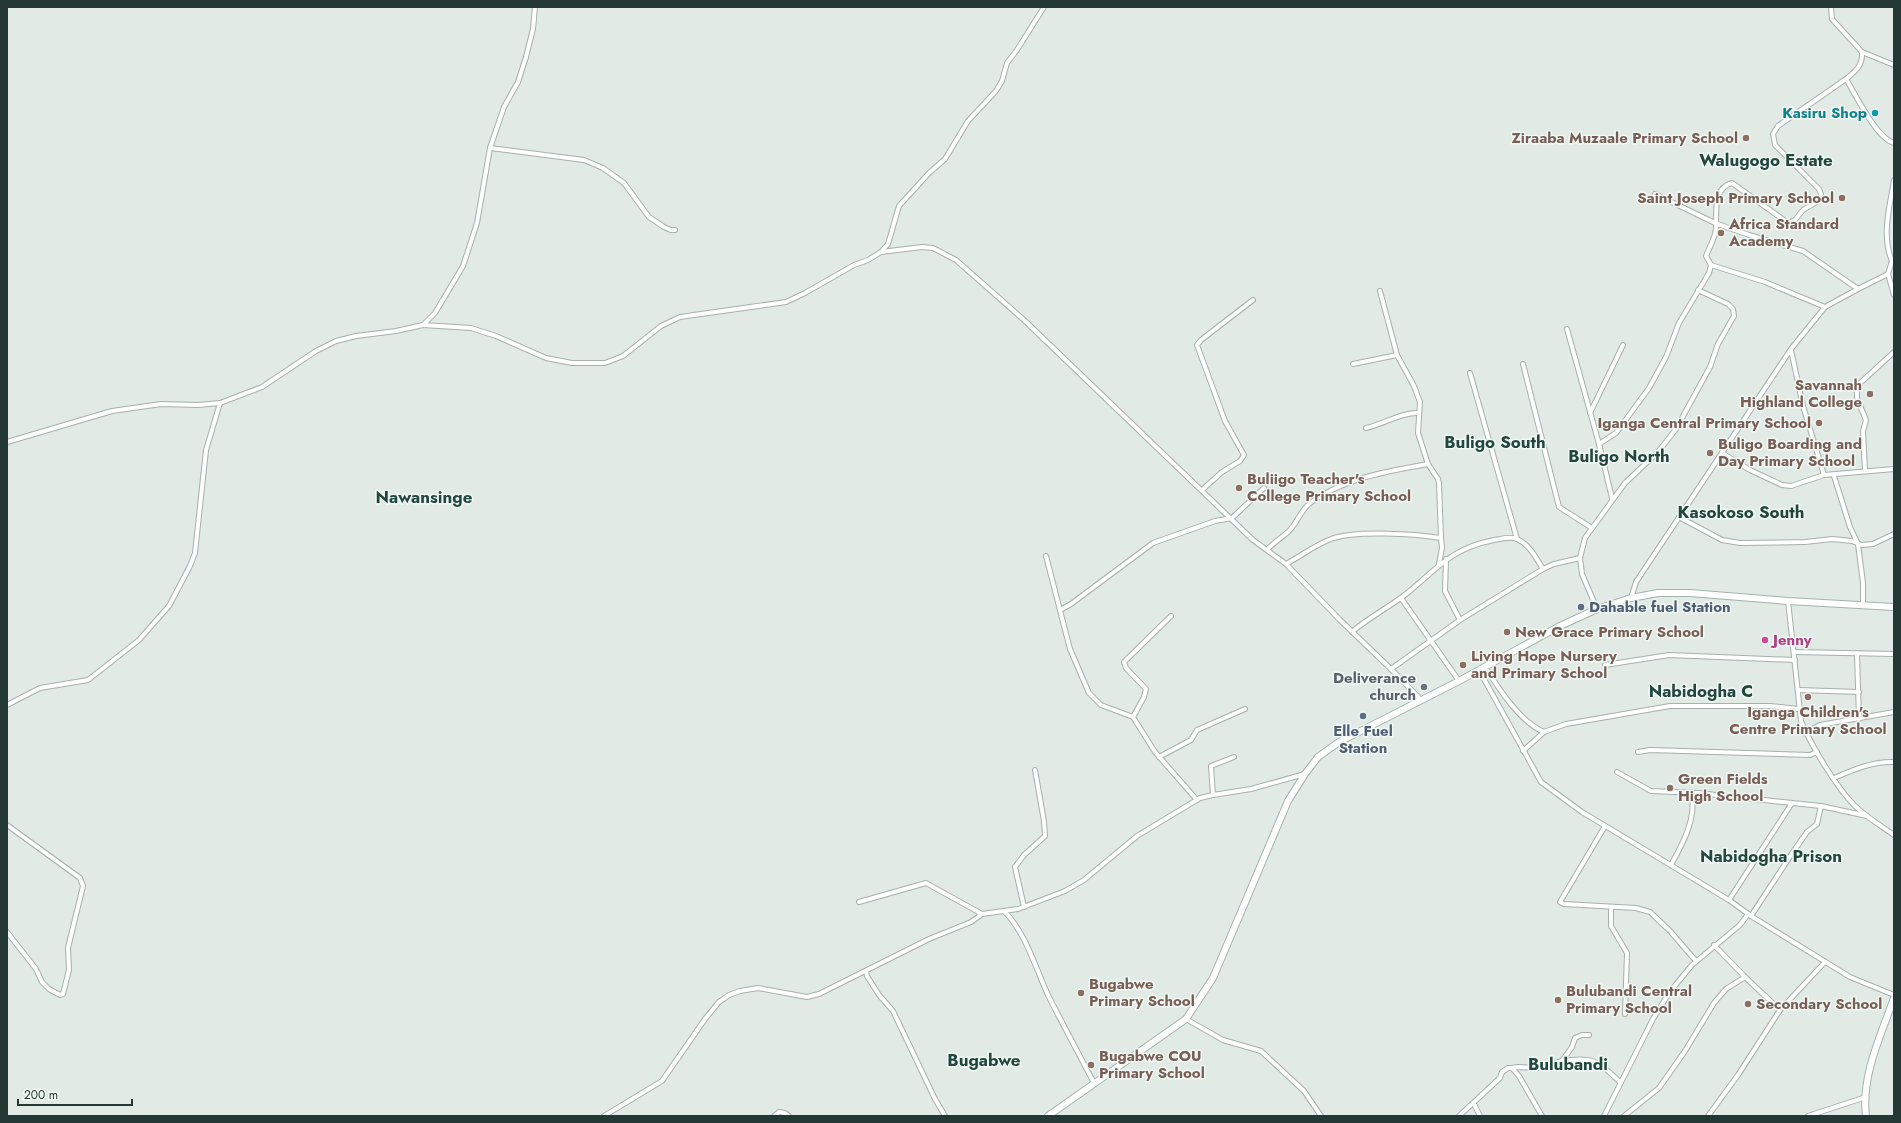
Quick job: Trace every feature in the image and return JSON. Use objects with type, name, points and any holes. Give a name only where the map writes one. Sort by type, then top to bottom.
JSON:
[{"type":"street","points":[[424,325],[435,313],[463,266],[477,223],[490,148],[504,107],[520,75],[533,28],[535,7]]},
{"type":"street","points":[[881,252],[888,244],[899,206],[929,173],[945,159],[968,121],[996,91],[1002,81],[1007,63],[1027,36],[1044,7]]},
{"type":"street","points":[[1831,7],[1832,19],[1862,52],[1894,65]]},
{"type":"street","points":[[1599,444],[1610,439],[1616,433],[1649,388],[1666,357],[1679,324],[1709,273],[1711,265],[1706,256],[1716,230],[1715,223],[1719,196],[1722,188],[1732,183],[1788,223],[1794,220],[1803,210],[1820,200],[1821,194],[1819,188],[1775,145],[1773,134],[1778,126],[1846,79],[1858,68],[1862,63],[1862,52]]},
{"type":"street","points":[[1846,79],[1869,117],[1884,137],[1894,142]]},
{"type":"street","points":[[490,148],[584,160],[603,168],[624,183],[649,216],[664,227],[675,230]]},
{"type":"street","points":[[1894,180],[1892,207],[1886,239],[1887,250],[1893,260],[1888,274],[1894,295]]},
{"type":"street","points":[[1655,194],[1715,223],[1803,251],[1858,289]]},
{"type":"street","points":[[7,442],[112,411],[161,404],[198,405],[220,402],[262,387],[316,351],[336,341],[356,336],[424,325],[471,328],[496,336],[546,358],[572,363],[605,363],[623,356],[662,326],[680,316],[786,302],[881,252],[922,247],[939,251],[956,260],[1024,320],[1232,518],[1253,540],[1286,564],[1352,632],[1391,668],[1421,700]]},
{"type":"street","points":[[1711,265],[1765,282],[1825,307]]},
{"type":"street","points":[[1632,598],[1636,582],[1791,349],[1825,307],[1888,274]]},
{"type":"street","points":[[1597,609],[1582,574],[1580,558],[1583,543],[1612,498],[1625,483],[1658,452],[1676,429],[1710,367],[1718,344],[1734,316],[1733,309],[1728,304],[1698,290]]},
{"type":"street","points":[[1380,291],[1397,355],[1414,386],[1420,402],[1418,433],[1428,464],[1438,478],[1442,548],[1439,564]]},
{"type":"street","points":[[1202,490],[1222,472],[1240,461],[1244,455],[1225,421],[1197,345],[1201,340],[1253,300]]},
{"type":"street","points":[[1567,329],[1599,444],[1612,498]]},
{"type":"street","points":[[1590,414],[1623,345]]},
{"type":"street","points":[[1791,349],[1803,406],[1824,475]]},
{"type":"street","points":[[1865,472],[1863,437],[1866,420],[1857,398],[1857,391],[1860,384],[1894,352]]},
{"type":"street","points":[[1353,364],[1397,355]]},
{"type":"street","points":[[1523,364],[1558,507],[1592,528]]},
{"type":"street","points":[[1470,373],[1517,539]]},
{"type":"street","points":[[7,705],[40,688],[88,680],[139,640],[169,606],[190,566],[195,553],[206,450],[220,402]]},
{"type":"street","points":[[1366,428],[1387,422],[1405,414],[1419,412]]},
{"type":"street","points":[[1722,453],[1750,470],[1782,485],[1798,485],[1824,475],[1834,476],[1894,469]]},
{"type":"street","points":[[1267,550],[1288,532],[1301,512],[1310,503],[1329,492],[1346,483],[1369,476],[1428,464]]},
{"type":"street","points":[[1834,476],[1850,527],[1858,544],[1863,583],[1863,604]]},
{"type":"street","points":[[1060,610],[1076,600],[1153,543],[1215,521],[1232,518],[1264,488]]},
{"type":"street","points":[[1679,517],[1722,540],[1740,543],[1798,542],[1832,539],[1852,541],[1858,544],[1873,544],[1894,534]]},
{"type":"street","points":[[1286,564],[1320,544],[1343,536],[1424,535],[1441,538]]},
{"type":"street","points":[[1352,632],[1401,598],[1439,564],[1464,549],[1480,543],[1506,538],[1517,539],[1530,549],[1543,569]]},
{"type":"street","points":[[1046,556],[1070,649],[1089,693],[1100,705],[1133,716],[1160,757],[1197,800]]},
{"type":"street","points":[[1391,668],[1429,640],[1543,569],[1554,564],[1580,558]]},
{"type":"street","points":[[1446,560],[1445,591],[1460,620]]},
{"type":"street","points":[[1048,1116],[1186,1019],[1213,978],[1288,801],[1305,774],[1318,758],[1339,742],[1482,669],[1560,626],[1597,609],[1632,598],[1663,593],[1690,593],[1788,602],[1863,604],[1894,607]]},
{"type":"street","points":[[1401,598],[1459,681]]},
{"type":"street","points":[[1788,602],[1799,709],[1805,732],[1843,792],[1867,816],[1894,835]]},
{"type":"street","points":[[1133,716],[1144,698],[1146,689],[1126,668],[1124,662],[1171,616]]},
{"type":"street","points":[[1794,652],[1894,654]]},
{"type":"street","points":[[1857,654],[1859,692],[1858,719]]},
{"type":"street","points":[[1605,665],[1670,655],[1795,660]]},
{"type":"street","points":[[1482,669],[1531,726],[1544,732]]},
{"type":"street","points":[[1482,669],[1523,751],[1541,782],[1582,812],[1729,900],[1749,915],[1825,962],[1850,977],[1894,995]]},
{"type":"street","points":[[1798,690],[1859,692]]},
{"type":"street","points":[[1523,751],[1544,732],[1566,724],[1670,706],[1770,706],[1799,709]]},
{"type":"street","points":[[1160,757],[1191,740],[1197,730],[1245,708]]},
{"type":"street","points":[[1805,732],[1820,725],[1894,712]]},
{"type":"street","points":[[1638,752],[1650,750],[1810,755],[1817,752]]},
{"type":"street","points":[[1213,795],[1211,766],[1234,757]]},
{"type":"street","points":[[1834,778],[1858,768],[1894,762]]},
{"type":"street","points":[[1024,907],[1015,867],[1024,855],[1045,836],[1035,770]]},
{"type":"street","points":[[1617,772],[1651,791],[1821,806],[1867,816]]},
{"type":"street","points":[[604,1116],[662,1081],[705,1019],[719,1002],[729,995],[740,991],[758,988],[807,997],[832,989],[928,939],[971,922],[982,914],[1024,907],[1076,886],[1137,836],[1197,800],[1213,795],[1251,789],[1305,774]]},
{"type":"street","points":[[1671,865],[1682,845],[1690,825],[1694,804],[1692,794]]},
{"type":"street","points":[[1729,900],[1792,803]]},
{"type":"street","points":[[1604,1116],[1653,1019],[1669,993],[1696,961],[1740,925],[1749,915],[1807,832],[1817,824],[1821,806]]},
{"type":"street","points":[[7,826],[80,878],[82,882],[83,886],[68,948],[69,970],[63,994],[60,995],[49,989],[42,982],[36,969],[7,932]]},
{"type":"street","points":[[1605,826],[1560,902],[1564,904],[1611,908],[1636,908],[1650,912],[1670,931],[1696,961]]},
{"type":"street","points":[[860,902],[926,883],[982,914]]},
{"type":"street","points":[[1611,908],[1611,926],[1627,953],[1625,1014]]},
{"type":"street","points":[[1004,911],[1012,919],[1024,940],[1049,997],[1094,1083]]},
{"type":"street","points":[[1714,945],[1745,978],[1780,1010]]},
{"type":"street","points":[[1708,1116],[1738,1075],[1780,1010],[1825,962]]},
{"type":"street","points":[[866,971],[867,976],[879,995],[893,1011],[935,1099],[945,1116]]},
{"type":"street","points":[[1624,1116],[1659,1088],[1685,1051],[1714,1003],[1726,989],[1745,978]]},
{"type":"street","points":[[1866,1116],[1866,1098],[1873,1060],[1894,998]]},
{"type":"street","points":[[1186,1019],[1223,1040],[1261,1051],[1304,1091],[1321,1116]]},
{"type":"street","points":[[1562,1061],[1572,1047],[1575,1038],[1582,1035],[1589,1035]]},
{"type":"street","points":[[1459,1116],[1474,1104],[1500,1078],[1502,1072],[1508,1068],[1537,1068],[1562,1061],[1577,1059],[1599,1062],[1620,1082]]},
{"type":"street","points":[[1512,1068],[1519,1076],[1542,1116]]},
{"type":"street","points":[[1808,1116],[1866,1098]]},
{"type":"street","points":[[1474,1104],[1480,1116]]},
{"type":"street","points":[[774,1116],[779,1112],[785,1113],[789,1116]]},
{"type":"place","name":"Kasiru Shop","points":[[1875,113]]},
{"type":"place","name":"Ziraaba Muzaale Primary School","points":[[1746,138]]},
{"type":"place","name":"Saint Joseph Primary School","points":[[1842,198]]},
{"type":"place","name":"Africa Standard Academy","points":[[1721,233]]},
{"type":"place","name":"Savannah Highland College","points":[[1870,394]]},
{"type":"place","name":"Iganga Central Primary School","points":[[1819,423]]},
{"type":"place","name":"Buligo Boarding and Day Primary School","points":[[1710,453]]},
{"type":"place","name":"Buliigo Teacher's College Primary School","points":[[1239,488]]},
{"type":"place","name":"Dahable fuel Station","points":[[1581,607]]},
{"type":"place","name":"New Grace Primary School","points":[[1507,632]]},
{"type":"place","name":"Jenny","points":[[1765,640]]},
{"type":"place","name":"Living Hope Nursery and Primary School","points":[[1463,665]]},
{"type":"place","name":"Deliverance church","points":[[1424,687]]},
{"type":"place","name":"Iganga Children's Centre Primary School","points":[[1808,697]]},
{"type":"place","name":"Elle Fuel Station","points":[[1363,716]]},
{"type":"place","name":"Green Fields High School","points":[[1670,788]]},
{"type":"place","name":"Bugabwe Primary School","points":[[1081,993]]},
{"type":"place","name":"Bulubandi Central Primary School","points":[[1558,1000]]},
{"type":"place","name":"Secondary School","points":[[1748,1004]]},
{"type":"place","name":"Bugabwe COU Primary School","points":[[1091,1065]]},
{"type":"district","name":"Walugogo Estate","points":[[1766,160]]},
{"type":"district","name":"Buligo South","points":[[1495,442]]},
{"type":"district","name":"Buligo North","points":[[1619,456]]},
{"type":"district","name":"Nawansinge","points":[[424,497]]},
{"type":"district","name":"Kasokoso South","points":[[1741,512]]},
{"type":"district","name":"Nabidogha C","points":[[1701,691]]},
{"type":"district","name":"Nabidogha Prison","points":[[1771,856]]},
{"type":"district","name":"Bugabwe","points":[[984,1060]]},
{"type":"district","name":"Bulubandi","points":[[1568,1064]]}]
